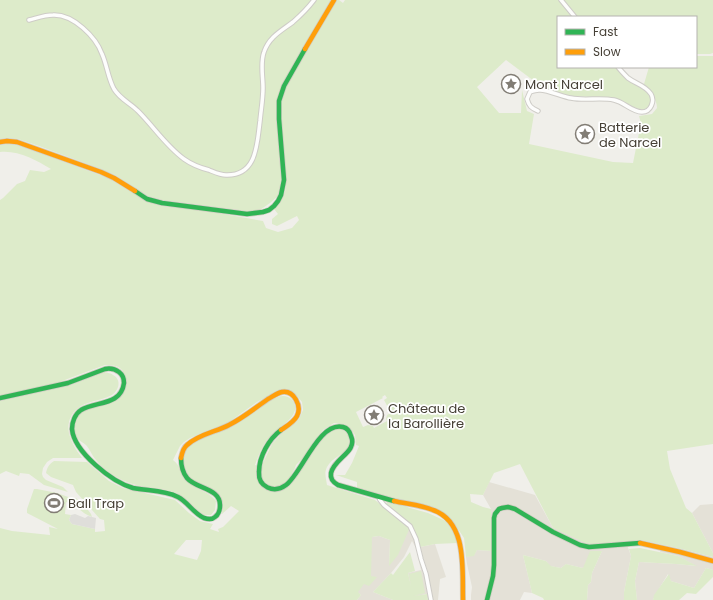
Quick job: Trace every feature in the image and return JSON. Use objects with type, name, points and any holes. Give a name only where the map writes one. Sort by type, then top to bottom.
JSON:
[{"type":"street","points":[[30,20],[54,15],[62,16],[76,22],[90,35],[102,53],[114,88],[119,96],[137,110],[153,126],[171,149],[190,163],[224,175],[236,175],[249,166],[254,159],[263,89],[262,62],[264,52],[270,41],[279,31],[293,21],[314,0]]},
{"type":"street","points":[[0,142],[17,142],[101,172],[114,178],[147,199],[162,203],[247,214],[266,212],[274,206],[280,197],[284,180],[279,101],[284,86],[334,0]]},
{"type":"street","points":[[561,0],[575,16]]},
{"type":"street","points":[[538,111],[529,106],[527,99],[530,92],[540,90],[582,100],[615,100],[633,110],[645,112],[653,102],[652,95],[646,88],[628,78],[619,68]]},
{"type":"street","points":[[0,398],[67,383],[104,369],[111,368],[116,370],[120,373],[124,380],[123,390],[116,398],[87,406],[80,410],[74,417],[71,425],[72,433],[76,441],[91,459],[114,479],[131,487],[180,498],[203,518],[211,520],[218,513],[220,507],[219,500],[214,494],[195,484],[188,478],[181,462],[183,450],[190,442],[229,425],[275,395],[283,392],[291,394],[296,398],[299,404],[299,412],[296,419],[276,434],[264,452],[258,469],[261,483],[268,488],[282,488],[290,481],[322,434],[330,428],[336,426],[347,429],[353,440],[351,448],[348,453],[334,463],[330,469],[330,477],[333,482],[338,485],[379,497],[434,510],[446,517],[455,530],[460,543],[462,554],[463,600]]},
{"type":"street","points":[[379,497],[384,505],[410,526],[416,539],[426,574],[431,600]]},
{"type":"street","points":[[487,600],[494,565],[494,514],[502,507],[516,509],[553,532],[580,545],[589,547],[640,543],[713,561]]},
{"type":"shaded area","points":[[489,482],[535,495],[553,528],[626,542],[631,556],[624,592],[624,600],[587,600],[588,585],[591,582],[592,573],[602,551],[583,568],[566,564],[561,568],[550,566],[546,561],[523,555],[532,593],[524,592],[520,600],[471,600],[472,587],[466,557],[474,555],[477,550],[491,551],[491,509],[483,495]]},
{"type":"shaded area","points":[[713,504],[713,553],[692,513],[700,505]]},
{"type":"shaded area","points":[[75,514],[85,518],[88,516],[96,518],[95,529],[72,524],[69,520],[71,515]]},
{"type":"shaded area","points":[[411,524],[420,547],[435,544],[446,577],[440,579],[438,600],[428,600],[426,594],[413,597],[408,573],[421,570],[416,548],[412,541],[404,557],[373,592],[393,600],[357,600],[361,595],[357,592],[372,537],[379,536],[390,540],[389,565]]},
{"type":"shaded area","points":[[662,545],[713,557],[713,570],[706,568],[694,588],[671,581],[668,574],[653,600],[637,600],[635,581],[639,562],[696,566],[678,556],[660,552]]},
{"type":"green space","points":[[0,0],[331,0],[283,85],[277,119],[281,179],[278,196],[260,210],[246,211],[162,200],[148,196],[115,175],[101,169],[18,139],[0,139]]},
{"type":"green space","points":[[336,0],[343,3],[345,0],[559,0],[573,16],[557,16],[557,68],[618,68],[649,94],[652,102],[650,105],[642,110],[621,100],[613,98],[568,96],[542,87],[506,60],[477,87],[499,113],[521,113],[522,90],[527,111],[534,114],[529,144],[613,162],[633,163],[641,123],[639,116],[652,114],[657,108],[651,92],[644,84],[649,68],[697,68],[697,56],[713,56],[713,444],[667,451],[670,469],[686,508],[692,513],[713,553],[713,557],[641,540],[606,544],[588,544],[553,528],[520,464],[494,473],[483,495],[470,494],[471,502],[491,509],[491,551],[477,550],[474,556],[466,557],[464,538],[448,517],[434,509],[357,488],[357,482],[336,475],[345,475],[359,446],[356,445],[355,435],[351,429],[343,424],[334,423],[323,430],[304,457],[296,465],[290,477],[295,480],[321,440],[335,430],[342,429],[348,434],[351,443],[347,450],[332,461],[327,467],[325,473],[327,485],[375,500],[386,509],[390,507],[386,504],[388,501],[428,513],[450,523],[457,543],[435,544],[420,547],[411,525],[398,555],[389,566],[390,540],[379,536],[372,537],[371,576],[377,577],[369,586],[364,584],[358,592],[361,595],[357,600],[0,600],[0,528],[12,531],[50,535],[49,527],[58,529],[27,513],[34,489],[76,498],[88,510],[92,517],[66,502],[65,514],[71,515],[69,520],[72,524],[95,529],[95,532],[105,531],[104,520],[100,519],[76,492],[73,485],[51,477],[46,473],[48,466],[54,461],[87,462],[109,481],[123,488],[175,500],[200,521],[213,524],[210,529],[219,532],[218,529],[223,527],[239,511],[231,506],[222,514],[221,498],[217,493],[195,482],[189,477],[183,463],[183,455],[186,449],[201,439],[233,426],[271,400],[280,396],[286,396],[295,404],[294,413],[289,420],[265,443],[255,465],[261,467],[272,444],[299,419],[303,410],[302,402],[292,391],[283,390],[257,402],[229,422],[190,438],[180,446],[173,460],[190,482],[216,501],[215,510],[211,515],[205,515],[174,492],[134,485],[116,477],[100,465],[85,444],[77,437],[74,431],[74,425],[80,414],[93,407],[115,401],[125,390],[125,377],[122,370],[118,367],[105,365],[54,384],[0,396],[0,200],[17,184],[25,181],[30,170],[44,172],[51,169],[20,154],[0,152],[0,145],[17,145],[100,175],[112,180],[146,201],[161,206],[201,210],[263,221],[266,228],[278,232],[292,228],[299,220],[297,216],[277,226],[272,224],[272,219],[278,214],[274,209],[282,198],[286,189],[280,119],[281,101],[285,86]],"holes":[[[385,395],[387,398],[384,400],[391,413],[387,415],[387,421],[374,428],[373,426],[368,425],[363,427],[356,412],[383,398],[382,397]],[[186,540],[202,540],[201,551],[197,560],[174,554]]]},
{"type":"green space","points":[[563,0],[713,0],[713,53],[697,54],[697,16],[577,16]]},
{"type":"green space","points":[[104,372],[116,377],[118,380],[118,388],[112,395],[82,405],[74,412],[69,422],[68,427],[72,442],[82,458],[53,458],[47,462],[43,468],[42,474],[46,480],[63,487],[68,492],[44,485],[29,474],[20,473],[19,476],[6,471],[0,474],[0,401],[71,385]]},
{"type":"green space","points":[[640,548],[678,556],[697,566],[639,562],[635,581],[637,600],[624,600],[624,592],[631,556],[629,549]]},
{"type":"green space","points":[[590,551],[602,551],[592,573],[591,582],[588,585],[587,600],[544,600],[543,598],[532,593],[523,555],[546,561],[551,566],[561,568],[566,564],[583,568]]},
{"type":"green space","points":[[410,552],[415,571],[408,573],[411,586],[409,574],[421,571],[425,593],[413,596],[427,594],[428,600],[393,600],[373,592],[391,573],[393,575]]},
{"type":"green space","points":[[706,568],[713,570],[713,577],[696,594],[687,593],[679,600],[653,600],[654,595],[669,574],[671,581],[694,588]]},
{"type":"traffic: fast","points":[[135,191],[147,199],[162,203],[247,214],[263,212],[274,206],[281,195],[284,180],[279,101],[284,86],[305,49]]},
{"type":"traffic: fast","points":[[0,398],[68,383],[105,369],[117,371],[122,376],[124,383],[118,396],[107,402],[87,407],[81,410],[74,418],[72,429],[74,438],[79,447],[95,465],[124,485],[173,495],[182,499],[200,516],[208,519],[214,518],[217,515],[220,506],[217,496],[207,489],[191,482],[187,478],[182,469],[181,458]]},
{"type":"traffic: fast","points":[[281,430],[272,438],[263,454],[259,466],[259,477],[261,482],[268,488],[277,489],[286,485],[326,432],[334,427],[343,427],[346,428],[351,435],[352,442],[349,451],[336,463],[333,468],[331,473],[332,480],[338,485],[394,501]]},
{"type":"traffic: fast","points":[[487,600],[494,565],[494,518],[499,509],[508,507],[515,509],[553,532],[580,545],[589,547],[640,543]]},
{"type":"traffic: slow","points":[[305,49],[334,0]]},
{"type":"traffic: slow","points":[[0,142],[17,142],[101,172],[135,191]]},
{"type":"traffic: slow","points":[[181,458],[182,452],[192,441],[229,425],[278,393],[286,392],[293,396],[298,403],[298,412],[294,420],[281,430]]},
{"type":"traffic: slow","points":[[394,501],[433,510],[444,516],[452,525],[458,536],[461,549],[463,600]]},
{"type":"traffic: slow","points":[[640,543],[713,561]]},
{"type":"place","name":"Mont Narcel","points":[[511,84]]},
{"type":"place","name":"Batterie de Narcel","points":[[585,134]]},
{"type":"place","name":"Château de la Barollière","points":[[374,415]]},
{"type":"place","name":"Ball Trap","points":[[54,503]]}]
